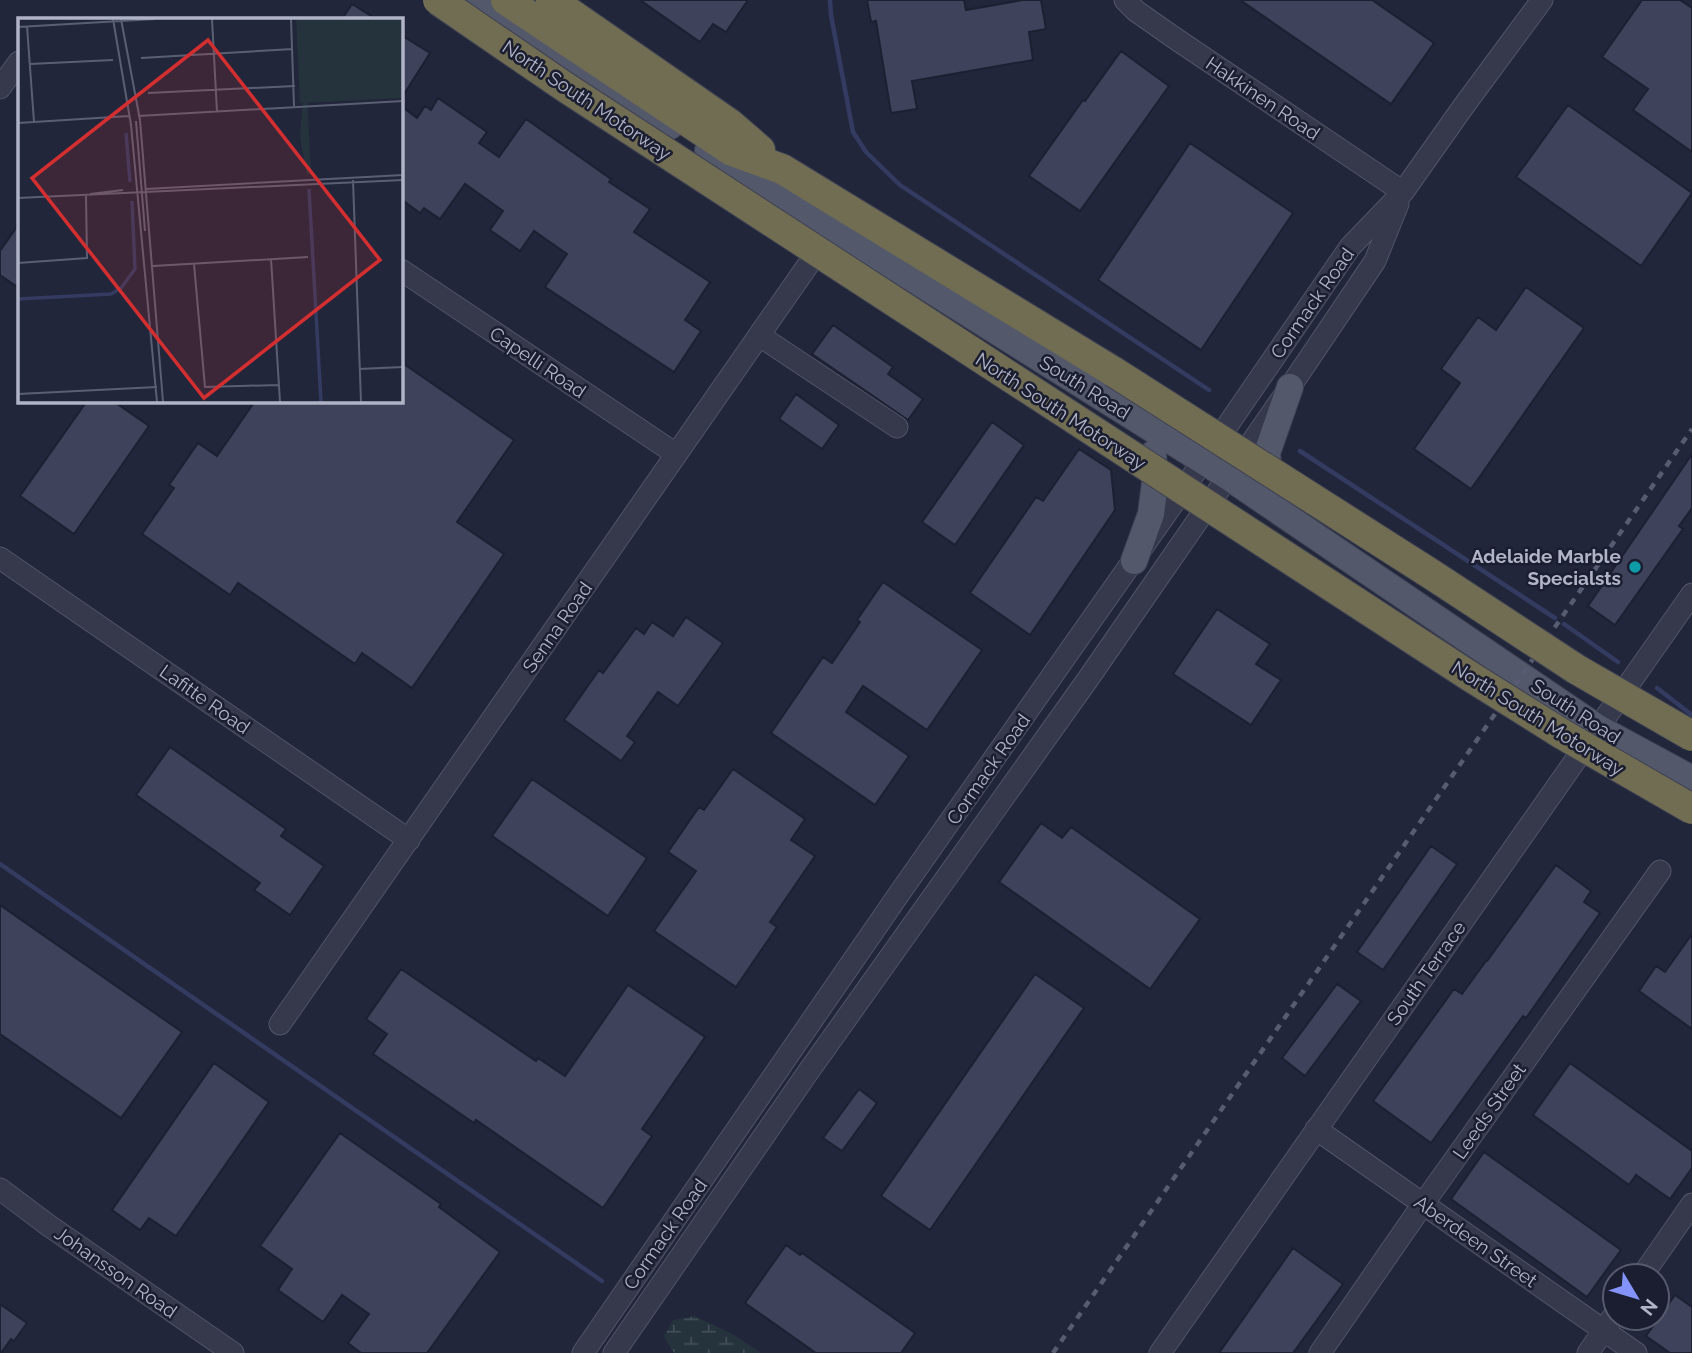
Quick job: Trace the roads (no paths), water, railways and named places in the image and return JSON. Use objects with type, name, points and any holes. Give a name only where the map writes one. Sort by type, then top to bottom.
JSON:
[{"type":"highway","name":"North South Motorway","points":[[439,0],[565,87],[1468,675],[1692,809]]},
{"type":"highway","name":"North South Motorway","points":[[506,0],[732,150],[782,169],[1114,372],[1576,669],[1692,736]]},
{"type":"highway","points":[[551,0],[730,124],[782,169]]},
{"type":"main road","name":"South Road","points":[[474,0],[528,37],[1227,476],[1598,728],[1692,779]]},
{"type":"main road","points":[[1272,506],[1267,453],[1290,387]]},
{"type":"main road","points":[[1134,561],[1151,514],[1155,483],[1151,428]]},
{"type":"street","name":"Hakkinen Road","points":[[1125,0],[1176,39],[1403,192]]},
{"type":"street","name":"Cormack Road","points":[[583,1353],[1349,247],[1403,192],[1542,0]]},
{"type":"street","points":[[0,88],[18,63]]},
{"type":"street","name":"Cormack Road","points":[[614,1353],[1290,387],[1375,261],[1403,192]]},
{"type":"street","name":"Senna Road","points":[[280,1024],[834,229]]},
{"type":"street","name":"Capelli Road","points":[[402,271],[676,454]]},
{"type":"street","points":[[760,335],[897,427]]},
{"type":"street","name":"Lafitte Road","points":[[0,558],[409,840]]},
{"type":"street","name":"South Terrace","points":[[1160,1353],[1692,594]]},
{"type":"street","points":[[1063,662],[1088,679]]},
{"type":"street","name":"Leeds Street","points":[[1320,1353],[1660,871]]},
{"type":"street","name":"Aberdeen Street","points":[[1316,1129],[1423,1204],[1601,1317]]},
{"type":"street","name":"Johansson Road","points":[[0,1189],[233,1353]]},
{"type":"street","points":[[1652,1262],[1692,1204]]},
{"type":"street","points":[[1588,1353],[1602,1332]]},
{"type":"street","name":"Aberdeen Street","points":[[1618,1332],[1636,1353]]},
{"type":"waterway","points":[[830,0],[853,132],[866,152],[900,185],[1209,390]]},
{"type":"waterway","points":[[1300,451],[1555,618]]},
{"type":"waterway","points":[[1564,624],[1618,662]]},
{"type":"waterway","points":[[1657,688],[1692,715]]},
{"type":"waterway","points":[[0,864],[602,1281]]},
{"type":"railway","points":[[1053,1353],[1692,429]]},
{"type":"place","name":"Adelaide Marble Specialsts","points":[[1635,567]]}]
